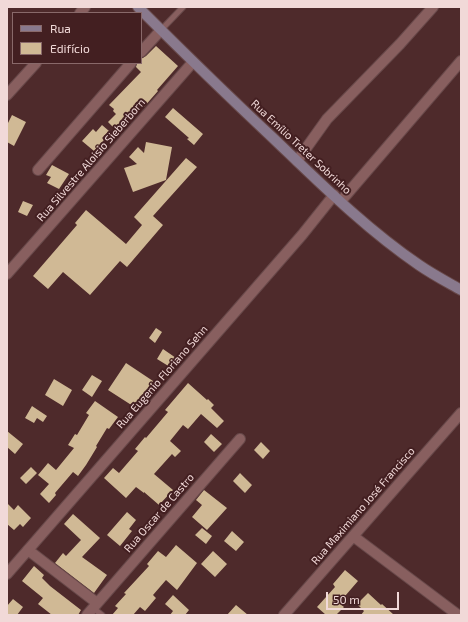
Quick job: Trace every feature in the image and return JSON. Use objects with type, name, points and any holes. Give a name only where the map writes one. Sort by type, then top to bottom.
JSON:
[{"type":"main road","name":"Rua Emílio Treter Sobrinho","points":[[138,7],[193,62],[297,161],[384,239],[420,265],[461,290]]},
{"type":"street","points":[[297,161],[327,120],[400,44],[433,7]]},
{"type":"street","points":[[142,51],[160,30]]},
{"type":"street","name":"Rua Eugenio Floriano Sehn","points":[[7,574],[302,235],[338,198],[461,61]]},
{"type":"street","name":"Rua Silvestre Aloisio Sieberborn","points":[[7,274],[193,62]]},
{"type":"street","points":[[7,96],[35,64]]},
{"type":"street","points":[[38,170],[130,64]]},
{"type":"street","name":"Rua Maximiano José Francisco","points":[[284,615],[461,413]]},
{"type":"street","name":"Rua Oscar de Castro","points":[[93,609],[240,439]]},
{"type":"street","points":[[353,536],[458,615]]},
{"type":"street","points":[[28,550],[93,609]]},
{"type":"lane","points":[[160,30],[183,7]]},
{"type":"lane","points":[[93,609],[102,615]]},
{"type":"building","points":[[156,46],[178,66],[143,108],[141,106],[118,132],[108,122],[116,114],[113,111],[114,109],[109,105],[141,72],[136,67],[137,64],[142,64],[142,58]]},
{"type":"building","points":[[173,108],[203,134],[194,145],[187,139],[189,138],[165,117]]},
{"type":"building","points":[[12,115],[26,122],[14,146],[7,142],[7,125]]},
{"type":"building","points":[[102,125],[109,131],[102,138],[104,140],[94,151],[82,141],[93,129],[96,132]]},
{"type":"building","points":[[146,142],[172,147],[166,180],[133,192],[124,168],[137,164],[129,157],[138,147],[144,153]]},
{"type":"building","points":[[186,158],[197,167],[153,216],[163,225],[127,267],[120,261],[90,295],[63,272],[48,289],[33,276],[77,225],[75,223],[86,210],[126,244],[142,225],[134,217]]},
{"type":"building","points":[[52,165],[69,174],[59,189],[47,183],[51,177],[46,175]]},
{"type":"building","points":[[23,201],[33,205],[27,216],[18,212]]},
{"type":"building","points":[[156,328],[162,332],[155,343],[149,338]]},
{"type":"building","points":[[163,349],[176,358],[170,367],[157,359]]},
{"type":"building","points":[[126,363],[153,381],[136,408],[108,390]]},
{"type":"building","points":[[92,375],[102,381],[92,397],[82,390]]},
{"type":"building","points":[[54,379],[72,390],[63,406],[45,395]]},
{"type":"building","points":[[188,383],[214,405],[211,408],[224,421],[217,428],[201,414],[188,429],[183,425],[170,441],[181,451],[175,457],[172,454],[154,474],[173,490],[159,505],[136,487],[126,498],[104,478],[113,468],[119,473],[138,451],[135,449],[168,412],[165,410]]},
{"type":"building","points":[[95,401],[118,417],[109,429],[107,428],[96,446],[97,447],[78,476],[73,472],[55,493],[56,495],[49,503],[40,494],[49,484],[38,475],[48,463],[56,470],[74,448],[68,445],[75,434],[77,435],[89,415],[86,413]]},
{"type":"building","points":[[32,406],[47,416],[43,422],[37,418],[34,423],[25,418]]},
{"type":"building","points":[[7,431],[23,444],[15,454],[7,447]]},
{"type":"building","points":[[211,434],[222,444],[214,452],[204,442]]},
{"type":"building","points":[[261,442],[270,451],[263,459],[254,450]]},
{"type":"building","points":[[31,467],[37,473],[26,484],[20,478]]},
{"type":"building","points":[[240,473],[252,485],[245,493],[233,481]]},
{"type":"building","points":[[204,490],[227,508],[207,530],[192,517],[202,505],[196,500]]},
{"type":"building","points":[[7,503],[14,510],[18,505],[31,518],[23,527],[20,524],[14,530],[7,524]]},
{"type":"building","points":[[127,512],[136,520],[129,529],[132,531],[120,546],[107,535]]},
{"type":"building","points":[[73,514],[100,538],[82,557],[107,575],[94,593],[55,563],[63,553],[66,556],[81,540],[64,524]]},
{"type":"building","points":[[202,528],[212,536],[206,544],[195,535]]},
{"type":"building","points":[[232,531],[244,542],[236,551],[224,541]]},
{"type":"building","points":[[176,545],[197,563],[177,590],[166,580],[153,595],[156,598],[145,611],[140,607],[133,615],[112,615],[118,608],[115,606],[126,594],[124,593],[149,566],[147,564],[158,551],[166,557]]},
{"type":"building","points":[[213,551],[227,564],[215,577],[201,564]]},
{"type":"building","points":[[34,566],[44,575],[42,578],[50,586],[81,610],[78,615],[52,615],[38,604],[43,598],[22,581]]},
{"type":"building","points":[[345,570],[358,581],[339,603],[344,607],[336,615],[326,615],[317,607],[335,587],[333,584]]},
{"type":"building","points":[[368,593],[394,615],[361,615],[364,611],[357,604]]},
{"type":"building","points":[[173,595],[189,610],[185,615],[170,615],[173,611],[165,604]]},
{"type":"building","points":[[13,599],[23,607],[17,615],[7,615],[7,606]]},
{"type":"building","points":[[236,605],[248,615],[227,615]]}]
